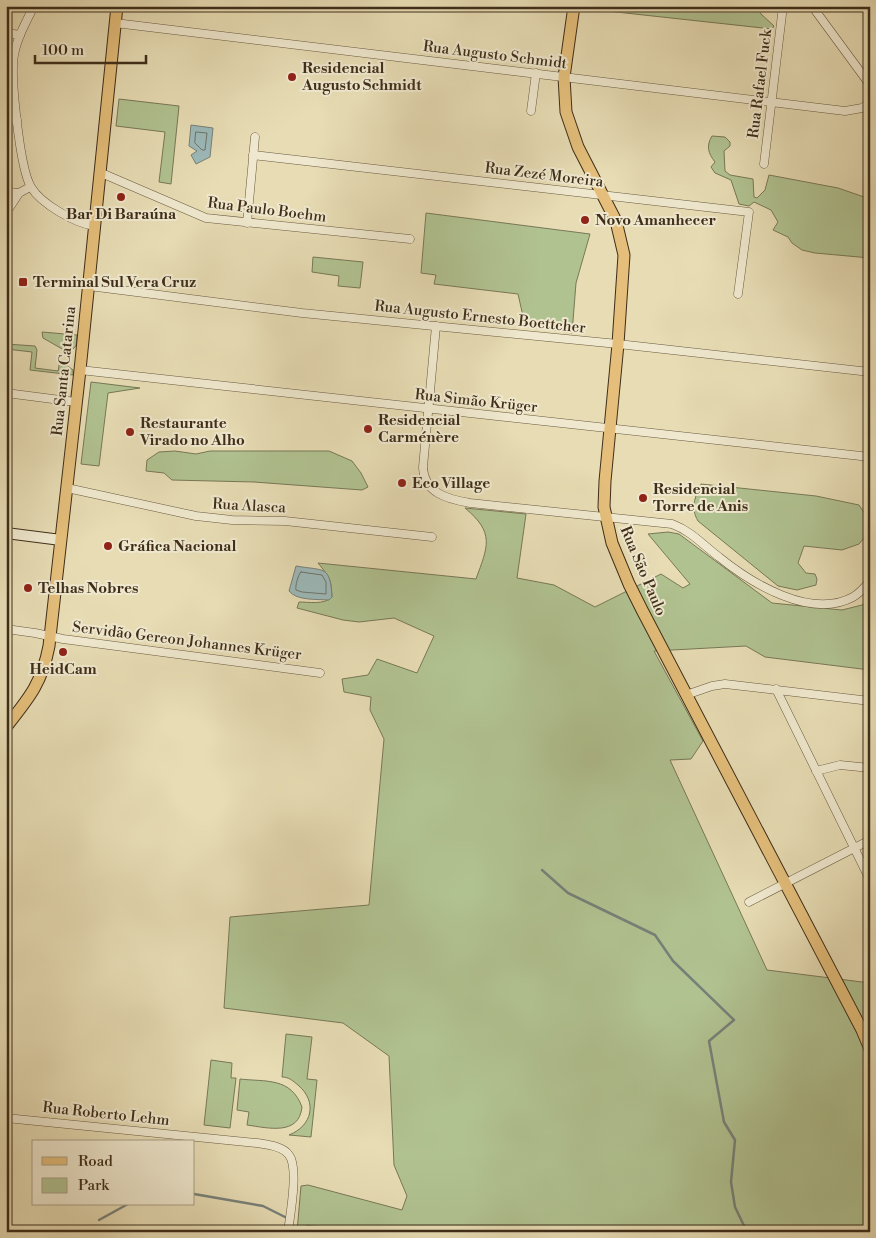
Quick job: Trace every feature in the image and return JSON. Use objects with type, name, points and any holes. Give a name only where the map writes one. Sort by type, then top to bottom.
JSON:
[{"type":"main road","name":"Rua Santa Catarina","points":[[6,727],[29,698],[39,681],[46,659],[50,636],[80,370],[117,6]]},
{"type":"main road","name":"Rua São Paulo","points":[[574,6],[564,77],[566,112],[582,157],[616,222],[624,255],[604,495],[605,517],[612,543],[628,584],[870,1049]]},
{"type":"main road","points":[[6,533],[61,540]]},
{"type":"street","points":[[34,6],[20,35],[13,61],[17,120],[24,164],[30,187],[41,199],[67,217],[86,225],[94,226]]},
{"type":"street","name":"Rua Rafael Fuck","points":[[764,164],[784,6]]},
{"type":"street","points":[[812,6],[870,85]]},
{"type":"street","name":"Rua Augusto Schmidt","points":[[115,23],[844,111],[862,108],[870,103]]},
{"type":"street","points":[[6,33],[20,35]]},
{"type":"street","points":[[531,111],[536,74]]},
{"type":"street","points":[[6,118],[17,120]]},
{"type":"street","points":[[247,223],[255,137]]},
{"type":"street","name":"Rua Zezé Moreira","points":[[253,155],[750,212],[738,294]]},
{"type":"street","name":"Rua Paulo Boehm","points":[[99,172],[197,215],[216,220],[410,239]]},
{"type":"street","points":[[6,213],[19,193],[30,187]]},
{"type":"street","points":[[6,192],[19,193]]},
{"type":"street","name":"Rua Augusto Ernesto Boettcher","points":[[88,286],[302,313],[618,344],[870,372]]},
{"type":"street","points":[[436,326],[422,467],[426,481],[434,492],[450,499],[470,503],[672,524],[688,530],[717,556],[753,582],[772,592],[798,600],[815,603],[840,602],[857,594],[870,581]]},
{"type":"street","name":"Rua Simão Krüger","points":[[80,370],[429,410],[870,457]]},
{"type":"street","points":[[6,394],[76,402]]},
{"type":"street","name":"Rua Alasca","points":[[67,488],[196,516],[232,520],[285,521],[432,537]]},
{"type":"street","name":"Servidão Gereon Johannes Krüger","points":[[6,629],[63,639],[320,673]]},
{"type":"street","points":[[686,695],[712,686],[725,684],[870,701]]},
{"type":"street","points":[[776,689],[870,880]]},
{"type":"street","points":[[816,771],[840,766],[870,768]]},
{"type":"street","points":[[749,902],[870,840]]},
{"type":"street","name":"Rua Roberto Lehm","points":[[6,1118],[257,1143],[281,1148],[289,1155],[294,1166],[288,1232]]},
{"type":"green space","points":[[561,6],[756,6],[761,14],[774,26],[772,29]]},
{"type":"green space","points":[[119,99],[179,106],[171,184],[159,182],[165,132],[116,126]]},
{"type":"green space","points":[[712,136],[725,137],[730,142],[730,146],[724,151],[725,171],[730,175],[753,179],[754,197],[757,198],[765,190],[769,175],[838,188],[870,199],[870,258],[802,250],[792,243],[788,237],[773,230],[778,222],[771,210],[754,202],[749,206],[739,204],[731,180],[715,173],[711,167],[715,162],[709,149]]},
{"type":"green space","points":[[426,213],[590,234],[576,283],[572,333],[525,325],[518,294],[434,284],[436,275],[421,273]]},
{"type":"green space","points":[[313,257],[363,262],[360,288],[338,286],[339,276],[312,272]]},
{"type":"green space","points":[[42,332],[77,335],[76,346],[72,350],[64,350],[43,338]]},
{"type":"green space","points":[[6,344],[35,346],[37,350],[35,368],[58,371],[60,360],[73,370],[73,375],[30,370],[32,352],[6,349]]},
{"type":"green space","points":[[91,382],[140,388],[108,393],[99,466],[81,464]]},
{"type":"green space","points":[[175,451],[196,454],[210,451],[329,451],[352,461],[368,487],[362,490],[254,482],[172,480],[164,473],[146,471],[147,460],[159,452]]},
{"type":"green space","points":[[701,484],[816,496],[859,505],[865,514],[869,532],[859,544],[842,550],[804,546],[798,563],[806,573],[815,574],[817,579],[816,585],[797,590],[778,586],[698,521],[694,507],[695,498]]},
{"type":"green space","points":[[465,508],[526,514],[517,578],[554,585],[595,607],[661,574],[683,588],[690,584],[648,534],[668,532],[679,534],[772,603],[842,610],[866,604],[870,600],[870,670],[765,657],[746,646],[654,651],[703,741],[691,759],[670,760],[767,970],[870,983],[870,1232],[297,1232],[301,1186],[308,1185],[402,1210],[407,1196],[394,1165],[389,1056],[343,1023],[224,1008],[230,917],[369,905],[384,739],[370,710],[371,697],[344,692],[342,679],[368,675],[377,659],[417,673],[434,636],[394,618],[359,622],[343,620],[297,608],[299,602],[321,602],[332,597],[329,578],[318,563],[476,579],[486,549],[485,533],[475,517]]},
{"type":"green space","points":[[286,1034],[312,1037],[307,1079],[317,1080],[311,1137],[289,1135],[303,1126],[310,1113],[310,1106],[304,1092],[298,1085],[289,1078],[282,1077]]},
{"type":"green space","points":[[211,1060],[232,1063],[231,1078],[236,1078],[230,1128],[204,1125]]},
{"type":"green space","points":[[240,1079],[268,1081],[291,1090],[302,1107],[300,1116],[289,1126],[281,1128],[247,1125],[249,1112],[237,1110]]},
{"type":"water","points":[[191,125],[213,128],[210,157],[196,164],[191,155],[197,151],[189,146]]},
{"type":"water","points":[[296,566],[324,571],[330,579],[332,597],[329,600],[302,598],[289,591]]},
{"type":"waterway","points":[[542,870],[568,893],[655,935],[673,961],[734,1020],[709,1041],[724,1122],[735,1140],[731,1182],[735,1207],[747,1232]]},
{"type":"waterway","points":[[195,1194],[263,1206],[285,1217]]},
{"type":"waterway","points":[[99,1220],[124,1206]]},
{"type":"waterway","points":[[307,1226],[359,1232]]},
{"type":"place","name":"Residencial Augusto Schmidt","points":[[292,77]]},
{"type":"place","name":"Bar Di Baraúna","points":[[121,197]]},
{"type":"place","name":"Novo Amanhecer","points":[[585,220]]},
{"type":"place","name":"Terminal Sul Vera Cruz","points":[[23,282]]},
{"type":"place","name":"Residencial Carménère","points":[[368,429]]},
{"type":"place","name":"Restaurante Virado no Alho","points":[[130,432]]},
{"type":"place","name":"Eco Village","points":[[402,483]]},
{"type":"place","name":"Residencial Torre de Anis","points":[[643,498]]},
{"type":"place","name":"Gráfica Nacional","points":[[108,546]]},
{"type":"place","name":"Telhas Nobres","points":[[28,588]]},
{"type":"place","name":"HeidCam","points":[[63,652]]}]
